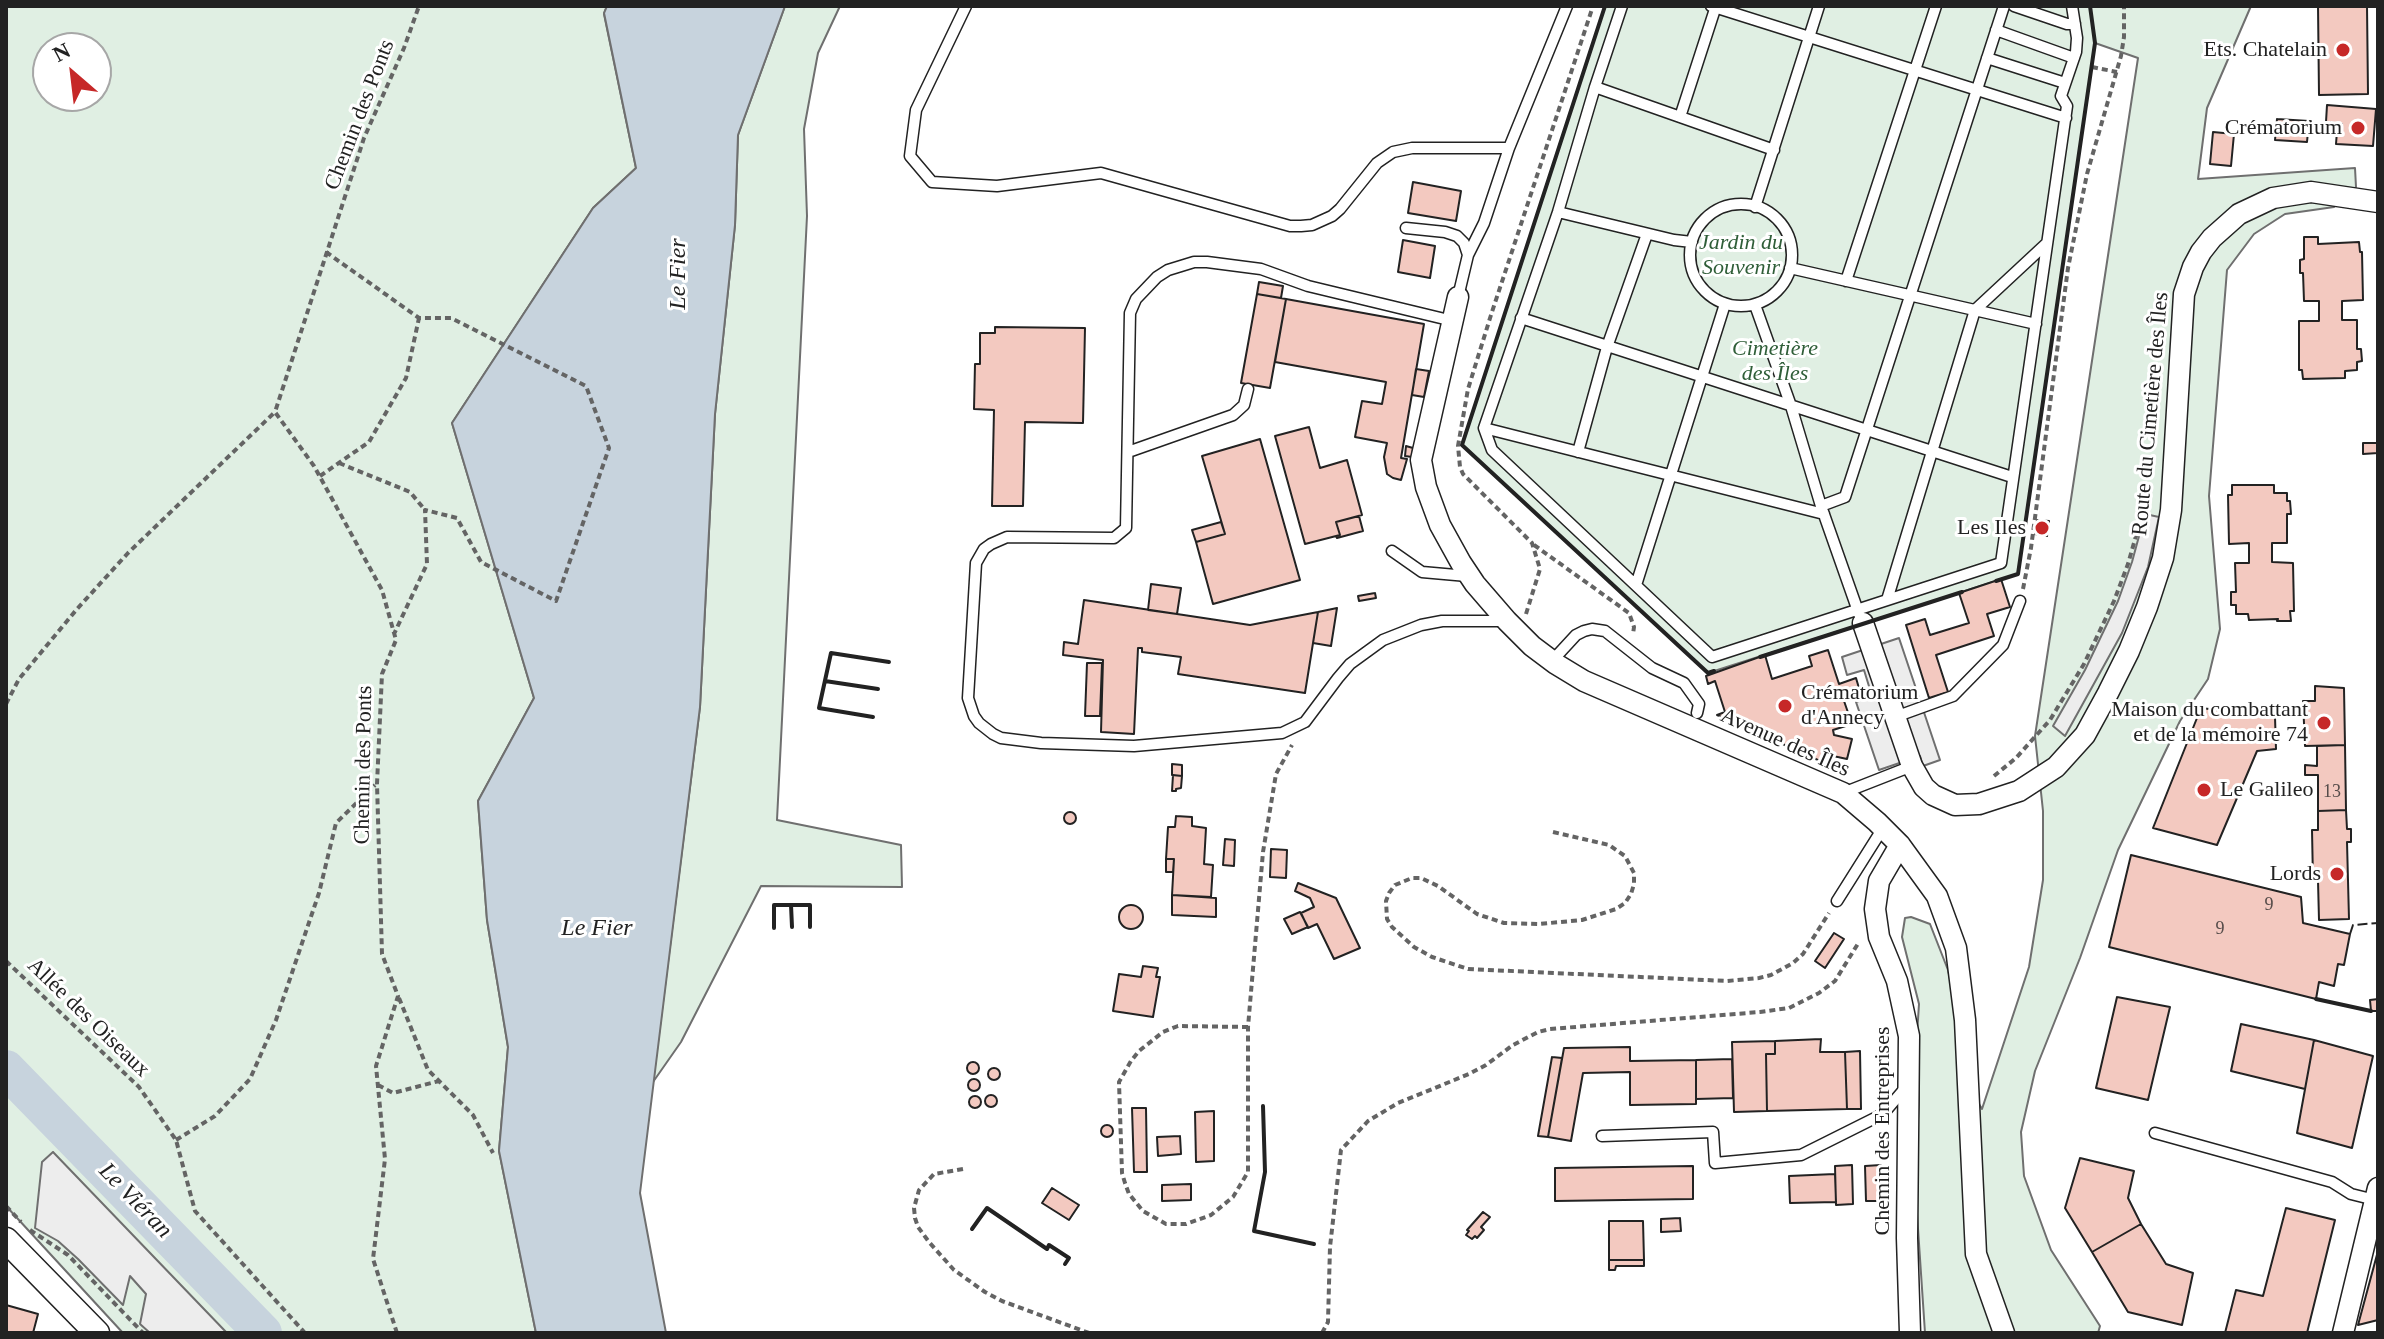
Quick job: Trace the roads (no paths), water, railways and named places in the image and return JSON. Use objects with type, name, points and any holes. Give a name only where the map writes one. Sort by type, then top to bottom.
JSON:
[{"type":"street","name":"Route du Cimetière des Îles","points":[[1860,617],[1912,766],[1924,787],[1933,795],[1955,805],[1967,806],[2000,799],[2047,774],[2071,752],[2093,721],[2129,651],[2163,558],[2171,510],[2184,294],[2197,260],[2224,226],[2247,209],[2273,198],[2311,192],[2378,202]]},
{"type":"street","name":"Avenue des Îles","points":[[1458,297],[1421,460],[1426,487],[1440,525],[1469,576],[1507,621],[1552,661],[1584,681],[1843,793],[1900,845],[1937,896],[1956,948],[1965,1020],[1976,1254],[2004,1333]]},
{"type":"street","name":"Chemin des Entreprises","points":[[1900,845],[1879,881],[1875,917],[1879,937],[1897,981],[1909,1036],[1907,1238],[1910,1333]]},
{"type":"street","points":[[2343,1333],[2376,1194]]},
{"type":"street","points":[[6,1240],[94,1332]]},
{"type":"lane","points":[[966,6],[916,110],[910,156],[932,182],[997,186],[1101,173],[1290,226],[1301,226],[1312,225],[1332,216],[1377,163],[1393,152],[1412,148],[1509,148]]},
{"type":"lane","points":[[1458,297],[1468,255],[1484,223],[1509,148],[1567,6]]},
{"type":"lane","points":[[1622,6],[1558,212],[1484,428],[1492,450],[1712,657],[1860,617],[1887,600],[2001,563],[2066,118],[2067,106],[2061,96],[2074,58],[2077,38],[2072,6]]},
{"type":"lane","points":[[1680,117],[1714,6],[2066,118]]},
{"type":"lane","points":[[1755,207],[1819,6]]},
{"type":"lane","points":[[1846,281],[1936,6]]},
{"type":"lane","points":[[1484,428],[1823,510],[1845,497],[2004,6]]},
{"type":"lane","points":[[2014,6],[2075,24]]},
{"type":"lane","points":[[1996,30],[2074,58]]},
{"type":"lane","points":[[1987,58],[2065,83]]},
{"type":"lane","points":[[1595,87],[1774,150]]},
{"type":"lane","points":[[1735,205],[1755,207],[1777,219],[1786,231],[1792,246],[1790,268],[1780,288],[1769,299],[1740,307],[1725,304],[1711,297],[1693,273],[1690,258],[1692,242],[1708,217],[1721,209],[1735,205]]},
{"type":"lane","points":[[1558,212],[1692,242]]},
{"type":"lane","points":[[1406,228],[1457,236],[1464,243],[1468,255]]},
{"type":"lane","points":[[1578,452],[1607,347],[1647,234]]},
{"type":"lane","points":[[1887,600],[1975,310],[2048,243]]},
{"type":"lane","points":[[1453,321],[1308,286],[1261,269],[1194,262],[1168,270],[1136,299],[1130,313],[1127,523],[1119,536],[1109,539],[1007,537],[991,544],[979,556],[976,563],[968,698],[974,716],[985,729],[1001,738],[1041,743],[1134,746],[1282,733],[1305,722],[1350,664],[1383,640],[1421,625],[1442,621],[1507,621]]},
{"type":"lane","points":[[1790,268],[2036,324]]},
{"type":"lane","points":[[1636,585],[1725,304]]},
{"type":"lane","points":[[1755,305],[1860,617]]},
{"type":"lane","points":[[1521,318],[2012,477]]},
{"type":"lane","points":[[1128,452],[1233,415],[1244,405],[1248,389]]},
{"type":"lane","points":[[1392,551],[1422,572],[1469,576]]},
{"type":"lane","points":[[1895,717],[1953,696],[2003,645],[2020,601]]},
{"type":"lane","points":[[1552,661],[1576,635],[1584,631],[1605,631],[1652,668],[1684,683],[1699,704],[1697,713]]},
{"type":"lane","points":[[1843,793],[1912,766]]},
{"type":"lane","points":[[1837,901],[1883,828]]},
{"type":"lane","points":[[1602,1136],[1713,1132],[1715,1163],[1801,1155],[1883,1114],[1908,1084]]},
{"type":"lane","points":[[2155,1133],[2332,1182],[2351,1194],[2376,1194]]},
{"type":"water","name":"Le Fier","points":[[607,6],[785,6],[738,135],[735,225],[715,414],[700,707],[640,1193],[666,1333],[536,1333],[499,1151],[508,1047],[487,920],[478,801],[534,698],[452,423],[593,208],[636,168],[604,13]]},
{"type":"waterway","name":"Le Viéran","points":[[6,1069],[263,1333]]},
{"type":"place","name":"Ets. Chatelain","points":[[2343,50]]},
{"type":"place","name":"Crématorium","points":[[2358,128]]},
{"type":"place","name":"Les Iles","points":[[2042,528]]},
{"type":"place","name":"Crématorium d'Annecy","points":[[1785,706]]},
{"type":"place","name":"Maison du combattant et de la mémoire 74","points":[[2324,723]]},
{"type":"place","name":"Le Galileo","points":[[2204,790]]},
{"type":"place","name":"Lords","points":[[2337,874]]},
{"type":"park label","name":"Jardin du Souvenir","points":[[1741,256]]},
{"type":"park label","name":"Cimetière des Îles","points":[[1775,362]]}]
